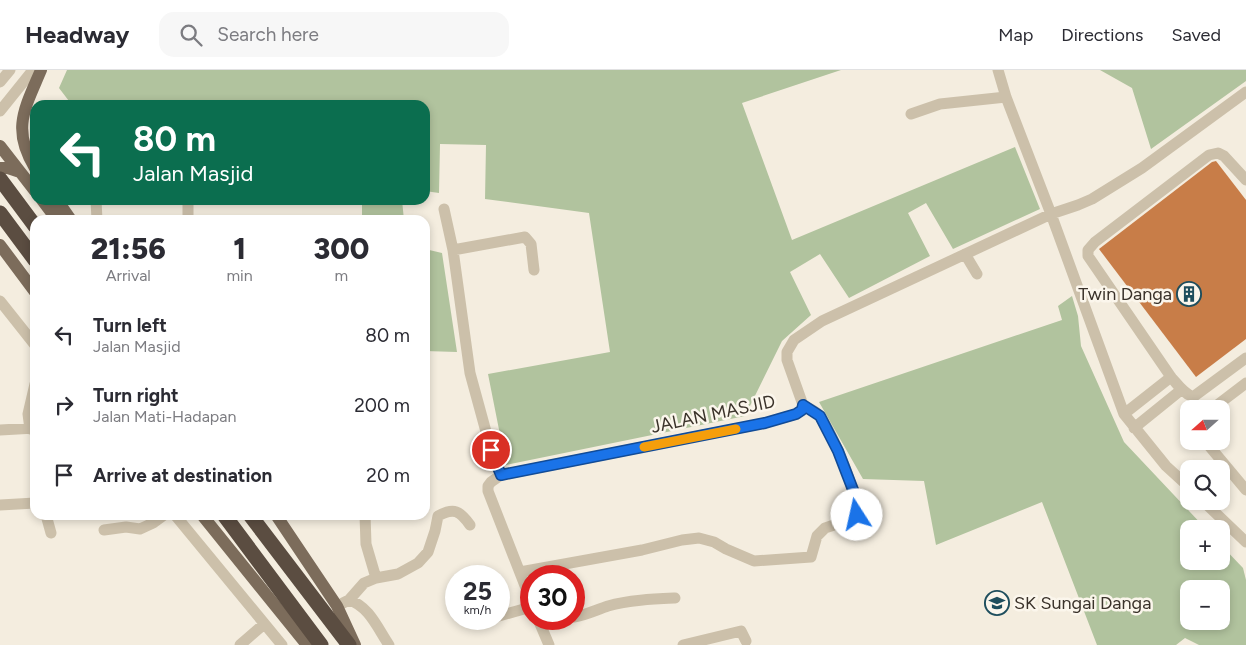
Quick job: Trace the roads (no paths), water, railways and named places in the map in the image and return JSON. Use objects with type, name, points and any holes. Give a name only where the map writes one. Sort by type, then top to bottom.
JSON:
[{"type":"highway","points":[[0,179],[30,219]]},
{"type":"highway","points":[[0,213],[30,253]]},
{"type":"highway","points":[[228,520],[321,645]]},
{"type":"highway","points":[[254,520],[349,645]]},
{"type":"main road","points":[[30,159],[22,136],[23,112],[41,70]]},
{"type":"main road","points":[[0,146],[30,185]]},
{"type":"main road","points":[[0,168],[8,168],[20,172]]},
{"type":"main road","points":[[46,205],[54,215]]},
{"type":"main road","points":[[0,245],[30,285]]},
{"type":"main road","points":[[206,520],[306,645]]},
{"type":"main road","points":[[279,520],[337,606],[355,645]]},
{"type":"street","points":[[0,82],[10,70]]},
{"type":"street","points":[[0,111],[33,70]]},
{"type":"street","points":[[998,70],[1006,97],[1124,414],[1166,466],[1180,479]]},
{"type":"street","name":"JALAN MASJID","points":[[501,475],[765,423],[796,414],[802,410],[803,405],[787,360],[787,352],[794,340],[822,321],[1051,214],[1078,206],[1125,178],[1246,92]]},
{"type":"street","points":[[911,114],[940,104],[1006,97]]},
{"type":"street","points":[[1246,180],[1224,156],[1218,153],[1209,155],[1095,242],[1088,250],[1088,256],[1181,390],[1193,397],[1246,358]]},
{"type":"street","points":[[444,209],[453,250],[470,373],[491,450],[501,475],[491,482],[488,486],[488,491],[520,572]]},
{"type":"street","points":[[453,250],[525,237],[531,244],[534,270]]},
{"type":"street","points":[[965,254],[977,274]]},
{"type":"street","points":[[0,301],[30,339]]},
{"type":"street","points":[[1124,414],[1171,377]]},
{"type":"street","points":[[1223,400],[1246,382]]},
{"type":"street","points":[[1134,428],[1181,390]]},
{"type":"street","points":[[30,405],[28,414],[30,420]]},
{"type":"street","points":[[559,565],[699,538],[714,542],[754,561],[811,557],[817,536],[825,528],[855,518],[857,507],[855,495],[838,451],[820,416],[803,405]]},
{"type":"street","points":[[0,430],[30,428]]},
{"type":"street","points":[[1213,450],[1246,490]]},
{"type":"street","points":[[0,505],[30,503]]},
{"type":"street","points":[[337,606],[350,600],[364,583],[376,578],[398,574],[418,563],[428,552],[438,516],[455,510],[470,525]]},
{"type":"street","points":[[1212,510],[1246,542]]},
{"type":"street","points":[[47,520],[50,533]]},
{"type":"street","points":[[104,530],[126,527],[140,529],[157,520]]},
{"type":"street","points":[[179,520],[282,645]]},
{"type":"street","points":[[365,520],[366,544],[376,578]]},
{"type":"street","points":[[585,615],[609,606],[651,599],[675,598]]},
{"type":"street","points":[[350,600],[359,603],[367,612],[389,645]]},
{"type":"street","points":[[240,645],[264,624]]},
{"type":"street","points":[[542,630],[548,645]]},
{"type":"street","points":[[683,645],[741,631],[746,641]]},
{"type":"place","name":"Twin Danga","points":[[1189,294]]},
{"type":"place","name":"SK Sungai Danga","points":[[997,603]]}]
